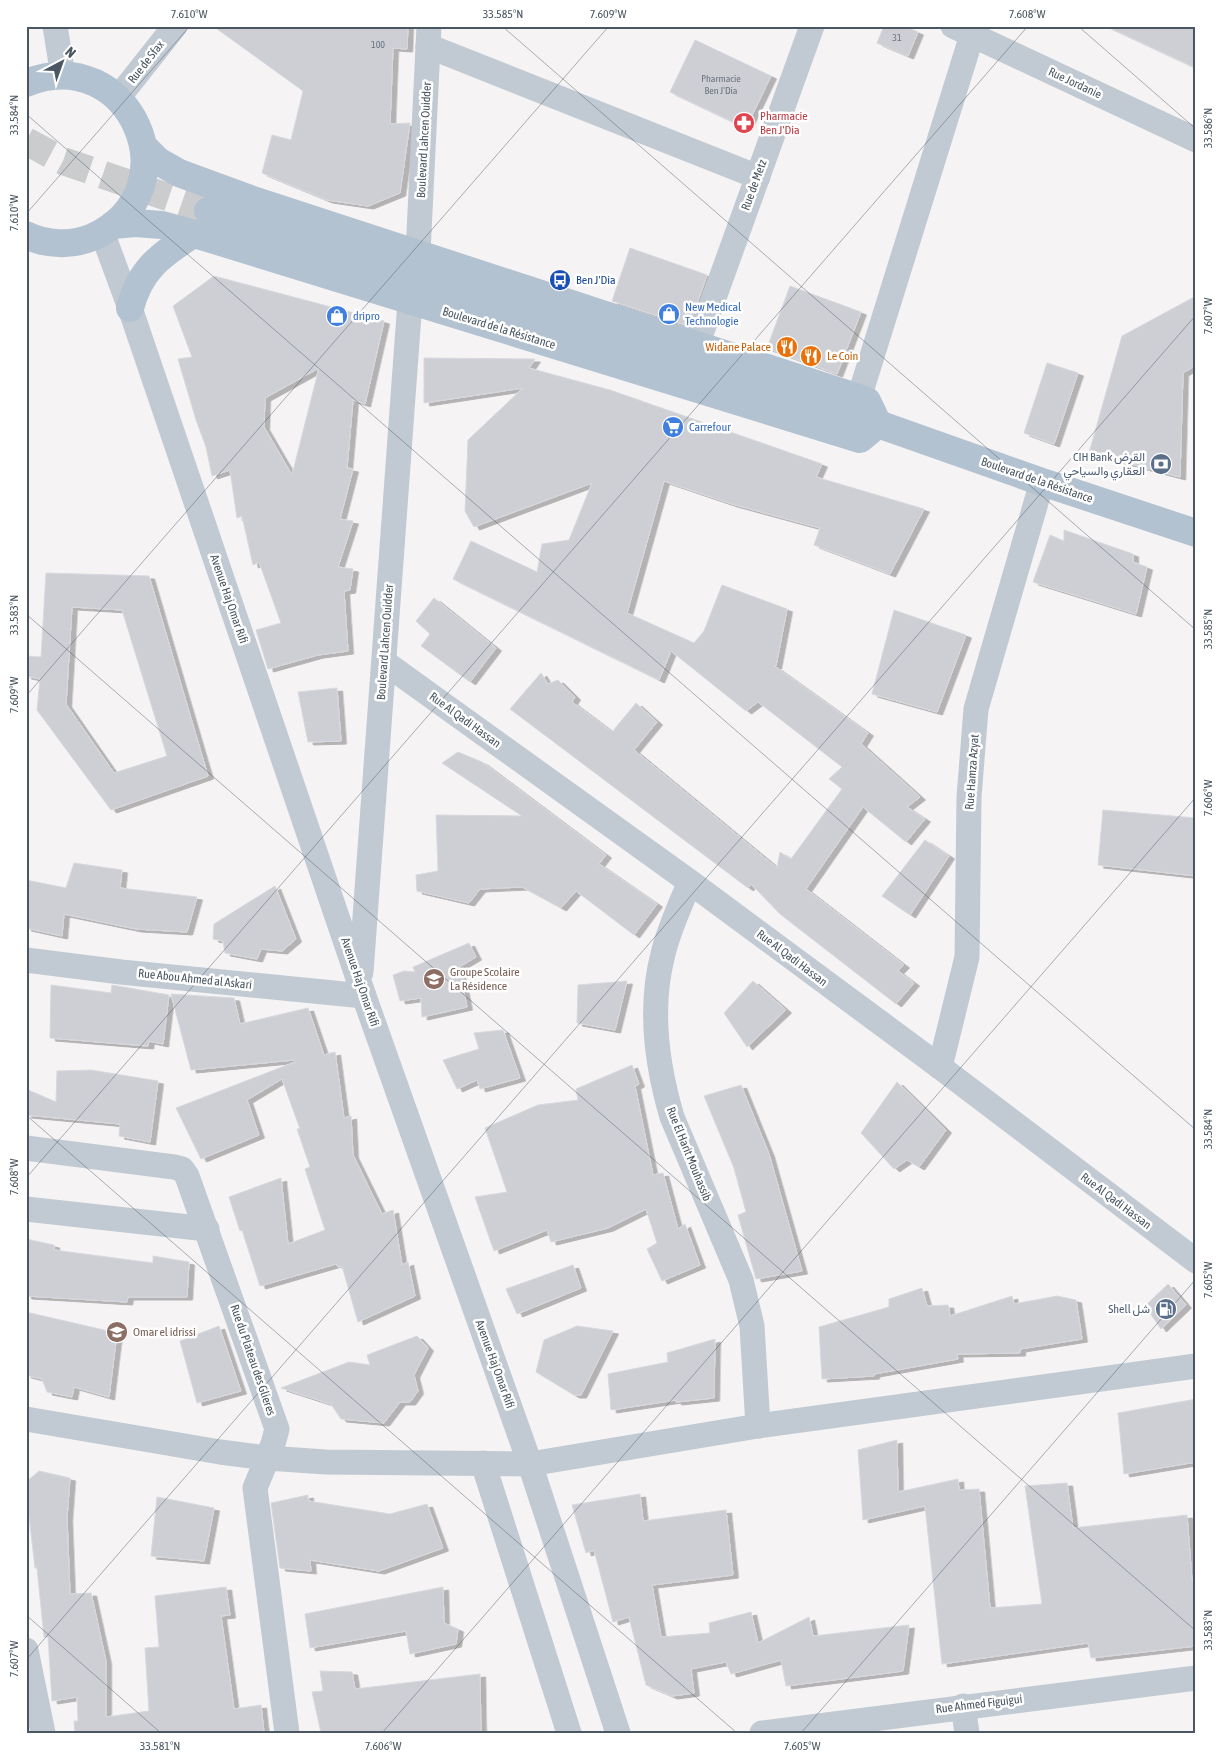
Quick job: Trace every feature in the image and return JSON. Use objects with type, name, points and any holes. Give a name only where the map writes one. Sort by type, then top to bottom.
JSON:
[{"type":"main road","points":[[26,83],[48,76],[78,77],[106,89],[118,98],[136,122],[143,146],[144,171],[137,195],[123,216],[107,229],[89,238],[74,242],[45,241],[26,235]]},
{"type":"main road","points":[[143,146],[158,161],[179,173],[250,199],[867,401],[878,424]]},
{"type":"main road","name":"Boulevard de la Résistance","points":[[107,229],[135,223],[162,226],[201,223],[410,301],[860,439],[878,424],[1042,482],[1196,533]]},
{"type":"main road","points":[[130,308],[135,291],[156,260],[201,223],[878,424]]},
{"type":"street","points":[[55,26],[62,76]]},
{"type":"street","name":"Rue de Sfax","points":[[118,98],[175,26]]},
{"type":"street","name":"Rue de Metz","points":[[697,344],[812,26]]},
{"type":"street","points":[[859,398],[962,30]]},
{"type":"street","name":"Rue Jordanie","points":[[962,30],[1196,140]]},
{"type":"street","points":[[428,36],[758,177]]},
{"type":"street","name":"Boulevard Lahcen Ouidder","points":[[418,253],[428,36]]},
{"type":"street","name":"Avenue Haj Omar Rifi","points":[[107,229],[130,308],[362,989],[530,1464],[618,1733]]},
{"type":"street","name":"Boulevard Lahcen Ouidder","points":[[362,989],[410,301]]},
{"type":"street","name":"Rue Hamza Azyat","points":[[940,1067],[967,957],[969,797],[976,709],[1042,482]]},
{"type":"street","name":"Rue Al Qadi Hassan","points":[[384,662],[690,882],[940,1067],[1196,1261]]},
{"type":"street","name":"Rue El Harit Mouhassib","points":[[690,882],[667,941],[658,977],[656,1019],[661,1070],[672,1117],[729,1248],[744,1289],[754,1346],[758,1426]]},
{"type":"street","name":"Rue Abou Ahmed al Askari","points":[[26,960],[121,972],[362,989]]},
{"type":"street","name":"Rue du Plateau des Glieres","points":[[26,1148],[174,1166],[182,1169],[188,1176],[277,1429],[255,1488],[286,1733]]},
{"type":"street","points":[[26,1209],[207,1229]]},
{"type":"street","points":[[26,1419],[220,1452],[267,1458],[326,1462],[530,1464],[758,1426],[1196,1366]]},
{"type":"street","points":[[483,1463],[569,1733]]},
{"type":"street","points":[[26,1650],[43,1733]]},
{"type":"street","name":"Rue Ahmed Figuigui","points":[[762,1733],[963,1706],[1196,1678]]},
{"type":"street","points":[[963,1706],[967,1733]]},
{"type":"building","points":[[213,26],[408,26],[407,49],[393,48],[390,124],[410,123],[400,193],[368,206],[327,200],[262,173],[272,135],[291,140],[303,91]]},
{"type":"building","points":[[884,26],[903,26],[918,32],[908,56],[877,43]]},
{"type":"building","points":[[1106,26],[1196,26],[1196,68]]},
{"type":"building","points":[[695,40],[771,76],[746,128],[670,92]]},
{"type":"building","points":[[630,248],[707,275],[689,326],[612,301]]},
{"type":"building","points":[[214,276],[384,321],[365,404],[353,400],[347,468],[353,469],[340,519],[353,521],[338,567],[353,569],[350,590],[344,591],[348,651],[318,655],[268,669],[256,630],[281,623],[259,562],[253,565],[242,516],[237,518],[230,470],[212,476],[206,447],[178,359],[192,357],[173,306]],"holes":[[[319,368],[292,475],[264,427],[265,398]]]},
{"type":"building","points":[[790,286],[861,312],[837,374],[767,348]]},
{"type":"building","points":[[1196,296],[1196,365],[1183,373],[1180,477],[1089,453],[1122,336]]},
{"type":"building","points":[[424,358],[535,359],[529,368],[610,390],[822,464],[816,477],[924,509],[890,574],[814,545],[820,528],[732,504],[664,481],[627,613],[694,643],[704,631],[722,585],[787,609],[776,666],[773,665],[868,733],[861,744],[920,797],[907,807],[925,819],[906,842],[863,807],[806,889],[904,965],[898,971],[914,983],[896,1004],[780,914],[751,884],[748,888],[510,709],[541,673],[548,684],[558,680],[575,697],[572,702],[612,732],[636,703],[657,722],[634,750],[777,868],[780,852],[791,859],[842,789],[829,779],[842,767],[758,702],[746,711],[671,651],[659,680],[453,579],[471,541],[537,572],[542,544],[569,540],[592,483],[474,527],[465,511],[468,440],[523,388],[424,403]]},
{"type":"building","points":[[1047,363],[1078,373],[1054,444],[1024,433]]},
{"type":"building","points":[[1064,530],[1133,554],[1133,562],[1147,567],[1136,614],[1033,582],[1050,535],[1064,541]]},
{"type":"building","points":[[46,573],[149,576],[208,776],[111,810],[37,710],[40,679],[26,676],[26,656],[41,657]],"holes":[[[72,607],[122,610],[167,756],[114,773],[66,704]]]},
{"type":"building","points":[[434,598],[496,648],[470,682],[421,646],[430,634],[416,621]]},
{"type":"building","points":[[894,610],[966,635],[937,712],[872,694]]},
{"type":"building","points":[[337,688],[341,741],[308,742],[298,692]]},
{"type":"building","points":[[458,752],[482,762],[606,855],[599,864],[657,904],[634,935],[576,891],[561,908],[522,887],[480,889],[469,903],[417,891],[416,875],[438,871],[436,815],[522,816],[442,763]]},
{"type":"building","points":[[1103,810],[1196,818],[1196,876],[1098,865]]},
{"type":"building","points":[[925,840],[949,856],[910,915],[882,896]]},
{"type":"building","points":[[74,863],[122,870],[120,888],[197,897],[187,932],[136,929],[64,914],[62,936],[26,928],[26,880],[66,888]]},
{"type":"building","points":[[275,886],[296,939],[282,951],[261,949],[257,959],[225,953],[223,941],[213,939],[214,924]]},
{"type":"building","points":[[469,943],[476,957],[459,967],[467,1007],[422,1017],[421,998],[400,1001],[393,975],[404,971],[415,972],[413,967]]},
{"type":"building","points":[[627,981],[615,1030],[577,1023],[578,985]]},
{"type":"building","points":[[753,981],[786,1010],[747,1047],[724,1013]]},
{"type":"building","points":[[51,985],[111,993],[112,985],[169,995],[163,1044],[149,1041],[148,1046],[50,1038]]},
{"type":"building","points":[[171,994],[234,998],[240,1024],[308,1008],[324,1055],[335,1052],[344,1118],[351,1116],[353,1155],[382,1214],[393,1210],[402,1265],[408,1262],[415,1296],[358,1322],[342,1266],[338,1267],[336,1264],[260,1286],[229,1197],[281,1178],[288,1244],[325,1230],[305,1169],[310,1167],[297,1129],[300,1129],[282,1079],[247,1100],[259,1135],[201,1159],[176,1108],[295,1062],[294,1060],[191,1070]]},
{"type":"building","points":[[503,1030],[520,1078],[480,1089],[477,1080],[457,1089],[443,1060],[479,1049],[474,1033]]},
{"type":"building","points":[[632,1065],[639,1084],[635,1086],[653,1175],[663,1173],[678,1229],[685,1224],[700,1265],[662,1281],[647,1249],[657,1243],[646,1209],[608,1228],[551,1242],[547,1230],[494,1251],[475,1197],[507,1192],[485,1128],[538,1105],[578,1100],[576,1089]]},
{"type":"building","points":[[91,1070],[158,1081],[150,1142],[119,1136],[120,1124],[26,1115],[26,1089],[56,1102],[57,1071]]},
{"type":"building","points":[[897,1082],[946,1130],[919,1167],[907,1160],[894,1169],[861,1133]]},
{"type":"building","points":[[741,1085],[769,1154],[802,1271],[756,1279],[738,1215],[746,1212],[734,1168],[704,1096]]},
{"type":"building","points":[[26,1239],[54,1245],[54,1250],[153,1263],[153,1256],[189,1262],[187,1297],[128,1297],[127,1302],[26,1296]]},
{"type":"building","points":[[573,1265],[581,1288],[517,1314],[506,1289]]},
{"type":"building","points":[[1168,1284],[1186,1305],[1161,1329],[1145,1306]]},
{"type":"building","points":[[922,1288],[927,1306],[948,1305],[950,1316],[1012,1296],[1014,1304],[1057,1296],[1076,1300],[1082,1339],[1020,1349],[1020,1353],[957,1354],[958,1359],[874,1374],[874,1376],[822,1379],[819,1327],[889,1307],[889,1299]]},
{"type":"building","points":[[26,1312],[117,1333],[109,1397],[74,1387],[72,1397],[47,1392],[42,1379],[26,1375]]},
{"type":"building","points":[[219,1326],[241,1391],[197,1403],[180,1341]]},
{"type":"building","points":[[577,1326],[613,1331],[581,1395],[574,1395],[536,1372],[544,1340]]},
{"type":"building","points":[[417,1336],[428,1348],[414,1375],[418,1391],[410,1402],[400,1402],[384,1423],[341,1419],[331,1404],[281,1388],[349,1362],[370,1365],[367,1355]]},
{"type":"building","points":[[715,1339],[714,1398],[676,1402],[676,1400],[611,1410],[608,1374],[668,1362],[667,1353]]},
{"type":"building","points":[[1196,1399],[1196,1462],[1124,1474],[1118,1413]]},
{"type":"building","points":[[897,1440],[898,1492],[958,1479],[959,1490],[979,1489],[990,1608],[1042,1604],[1025,1486],[1067,1483],[1073,1528],[1187,1515],[1192,1581],[1196,1581],[1196,1646],[1091,1658],[1088,1643],[942,1664],[925,1506],[863,1520],[858,1450]]},
{"type":"building","points":[[39,1471],[70,1478],[67,1518],[70,1594],[91,1593],[106,1661],[106,1717],[149,1711],[145,1648],[159,1647],[155,1596],[226,1587],[230,1615],[221,1616],[234,1709],[261,1705],[264,1733],[75,1733],[74,1721],[78,1721],[77,1697],[52,1701],[48,1637],[44,1637],[26,1490],[26,1482]]},
{"type":"building","points":[[640,1494],[643,1521],[726,1510],[733,1575],[652,1585],[661,1637],[710,1633],[709,1623],[751,1612],[758,1643],[809,1617],[813,1636],[909,1625],[903,1671],[786,1686],[781,1660],[731,1674],[726,1662],[691,1669],[694,1693],[672,1696],[646,1685],[629,1617],[613,1622],[594,1550],[586,1553],[572,1505]]},
{"type":"building","points":[[308,1495],[308,1501],[390,1514],[427,1504],[443,1548],[379,1571],[310,1560],[311,1571],[280,1568],[271,1503]]},
{"type":"building","points":[[157,1497],[214,1508],[204,1561],[151,1556]]},
{"type":"building","points":[[443,1587],[444,1623],[458,1629],[456,1644],[410,1654],[406,1631],[310,1648],[305,1614]]},
{"type":"building","points":[[320,1671],[352,1672],[355,1689],[480,1674],[481,1733],[321,1733],[312,1692],[323,1691]]},
{"type":"tunnel","points":[[26,141],[63,161],[208,211]]},
{"type":"place","name":"Pharmacie Ben J'Dia","points":[[744,123]]},
{"type":"place","name":"Ben J'Dia","points":[[560,280]]},
{"type":"place","name":"New Medical Technologie","points":[[669,314]]},
{"type":"place","name":"dripro","points":[[337,316]]},
{"type":"place","name":"Widane Palace","points":[[787,347]]},
{"type":"place","name":"Le Coin","points":[[811,356]]},
{"type":"place","name":"Carrefour","points":[[673,427]]},
{"type":"place","name":"CIH Bank القرض العقاري والسياحي","points":[[1161,464]]},
{"type":"place","name":"Groupe Scolaire La Résidence","points":[[434,979]]},
{"type":"place","name":"Shell شل","points":[[1166,1309]]},
{"type":"place","name":"Omar el idrissi","points":[[117,1332]]}]
